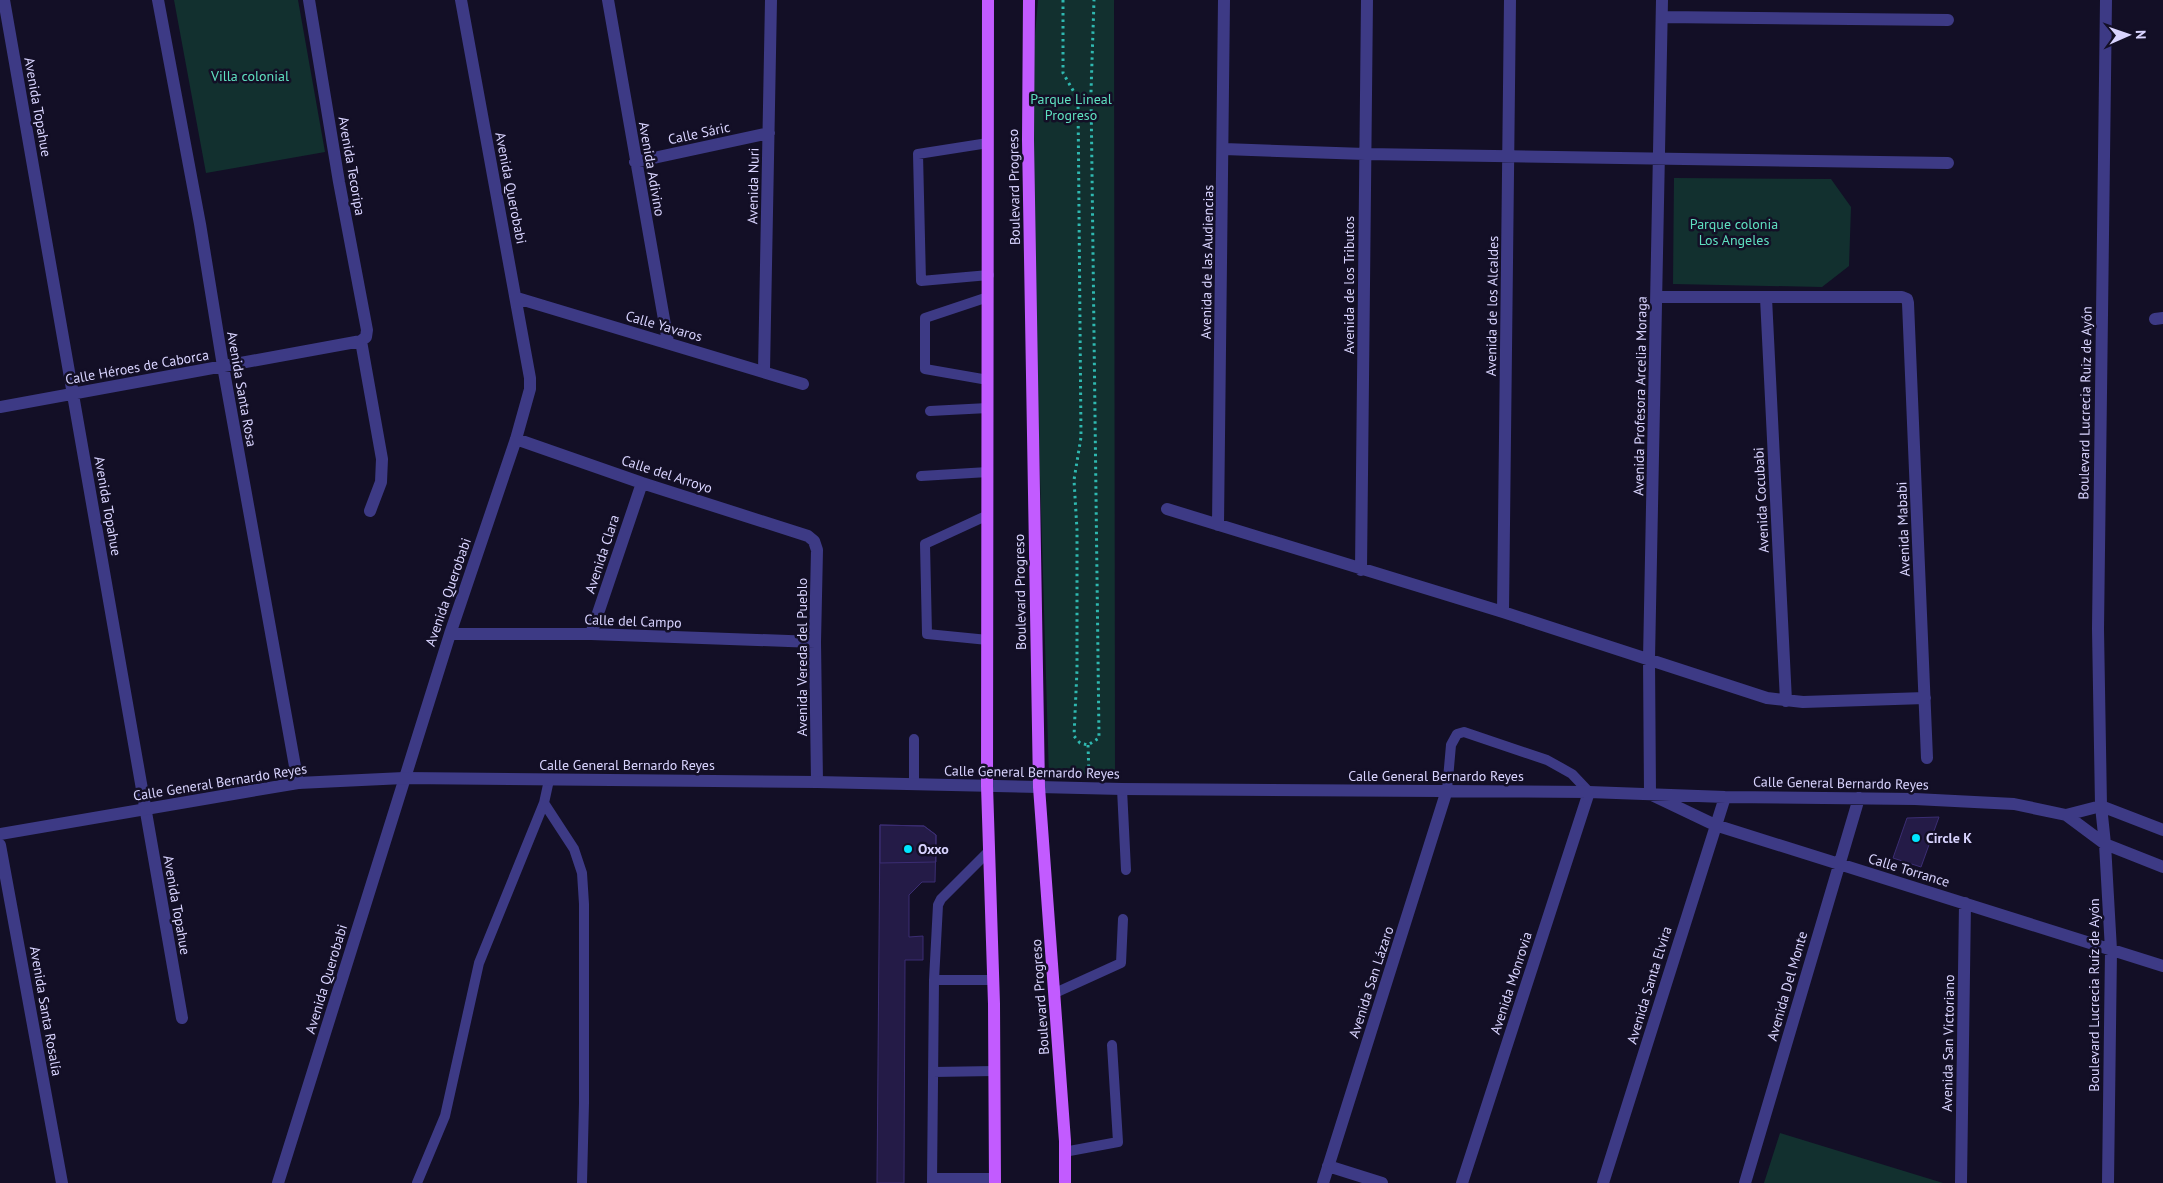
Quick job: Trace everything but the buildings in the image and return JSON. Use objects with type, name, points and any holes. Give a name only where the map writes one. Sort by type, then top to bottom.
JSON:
[{"type":"main road","name":"Boulevard Progreso","points":[[988,0],[988,786],[993,980],[994,1180]]},
{"type":"main road","name":"Boulevard Progreso","points":[[1029,0],[1028,140],[1039,787],[1065,1141],[1065,1183]]},
{"type":"street","name":"Avenida Topahue","points":[[4,0],[182,1018]]},
{"type":"street","name":"Avenida Santa Rosa","points":[[158,0],[200,224],[223,366],[298,783]]},
{"type":"street","name":"Avenida Tecoripa","points":[[308,0],[339,182],[367,330],[364,339],[382,459],[381,482],[370,511]]},
{"type":"street","name":"Avenida Querobabi","points":[[278,1183],[404,778],[516,439],[530,389],[530,378],[517,298],[461,0]]},
{"type":"street","name":"Avenida Adivino","points":[[608,0],[668,342]]},
{"type":"street","name":"Avenida Nuri","points":[[764,371],[771,0]]},
{"type":"street","name":"Avenida de las Audiencias","points":[[1218,525],[1224,149],[1224,0]]},
{"type":"street","name":"Avenida de los Tributos","points":[[1361,570],[1367,0]]},
{"type":"street","name":"Avenida de los Alcaldes","points":[[1503,612],[1510,0]]},
{"type":"street","name":"Avenida Profesora Arcelia Moraga","points":[[1650,794],[1650,659],[1662,0]]},
{"type":"street","name":"Boulevard Lucrecia Ruiz de Ayón","points":[[2101,806],[2098,629],[2099,451],[2106,0]]},
{"type":"street","points":[[1662,17],[1948,20]]},
{"type":"street","name":"Calle Sáric","points":[[635,162],[769,133]]},
{"type":"street","points":[[1224,149],[1508,157],[1948,163]]},
{"type":"street","points":[[1658,297],[1766,298]]},
{"type":"street","name":"Avenida Mababi","points":[[1766,298],[1902,297],[1908,303],[1927,758]]},
{"type":"street","name":"Calle Yavaros","points":[[517,298],[803,384]]},
{"type":"street","name":"Avenida Cocubabi","points":[[1766,298],[1786,701]]},
{"type":"street","name":"Calle Héroes de Caborca","points":[[0,407],[364,339]]},
{"type":"street","name":"Calle del Arroyo","points":[[516,439],[642,483],[808,536]]},
{"type":"street","name":"Avenida Clara","points":[[591,634],[642,483]]},
{"type":"street","points":[[1167,509],[1503,612],[1767,698],[1786,701],[1925,698]]},
{"type":"street","name":"Avenida Vereda del Pueblo","points":[[808,536],[814,541],[817,550],[815,642],[817,782]]},
{"type":"street","name":"Calle del Campo","points":[[450,634],[591,634],[815,642]]},
{"type":"street","name":"Calle General Bernardo Reyes","points":[[0,834],[298,783],[404,778],[817,782],[1090,789],[1589,792],[1725,797],[1859,798],[2014,804],[2066,815],[2105,844],[2163,867]]},
{"type":"street","name":"Avenida San Lázaro","points":[[1322,1183],[1447,790]]},
{"type":"street","name":"Avenida Monrovia","points":[[1462,1183],[1589,792]]},
{"type":"street","name":"Calle Torrance","points":[[1650,794],[1715,825],[2163,966]]},
{"type":"street","name":"Avenida Santa Elvira","points":[[1603,1183],[1725,797]]},
{"type":"street","name":"Avenida Del Monte","points":[[1745,1183],[1859,798]]},
{"type":"street","name":"Calle General Bernardo Reyes","points":[[2066,815],[2101,806]]},
{"type":"street","points":[[2101,806],[2163,830]]},
{"type":"street","name":"Boulevard Lucrecia Ruíz de Ayón","points":[[2101,806],[2111,950],[2108,1183]]},
{"type":"street","name":"Avenida Santa Rosalía","points":[[0,845],[62,1183]]},
{"type":"street","name":"Avenida San Victoriano","points":[[1961,1183],[1965,903]]},
{"type":"street","points":[[1328,1166],[1382,1183]]},
{"type":"lane","points":[[988,143],[918,154],[921,281],[989,275]]},
{"type":"lane","points":[[988,297],[926,318],[925,369],[988,380]]},
{"type":"lane","points":[[930,411],[988,408]]},
{"type":"lane","points":[[921,476],[988,472]]},
{"type":"lane","points":[[988,515],[926,544],[927,634],[988,640]]},
{"type":"lane","points":[[1447,790],[1451,745],[1457,734],[1464,732],[1547,760],[1572,774],[1589,792]]},
{"type":"lane","points":[[914,739],[914,784]]},
{"type":"lane","points":[[417,1183],[445,1116],[479,963],[544,804],[549,780]]},
{"type":"lane","points":[[1122,789],[1126,870]]},
{"type":"lane","points":[[544,804],[574,849],[582,873],[584,904],[582,1183]]},
{"type":"lane","points":[[989,851],[941,899],[938,905],[934,980],[932,1181],[994,1180]]},
{"type":"lane","points":[[1055,993],[1121,963],[1123,919]]},
{"type":"lane","points":[[934,980],[993,980]]},
{"type":"lane","points":[[1064,1152],[1118,1142],[1112,1044]]},
{"type":"lane","points":[[933,1072],[994,1071]]},
{"type":"path","points":[[1063,0],[1064,73],[1078,99],[1081,437],[1074,480],[1077,530],[1077,670],[1074,736],[1080,743],[1088,745],[1099,738],[1091,102],[1094,0]]},
{"type":"path","points":[[1088,745],[1090,789]]},
{"type":"green space","name":"Villa colonial","points":[[174,0],[298,0],[325,152],[206,173]]},
{"type":"green space","name":"Parque Lineal Progreso","points":[[1038,0],[1114,0],[1115,772],[1049,778],[1029,105]]},
{"type":"green space","name":"Parque colonia Los Angeles","points":[[1674,178],[1831,179],[1851,207],[1849,266],[1822,287],[1673,284]]},
{"type":"green space","points":[[1780,1133],[1943,1183],[1764,1183]]},
{"type":"place","name":"Circle K","points":[[1916,838]]},
{"type":"place","name":"Oxxo","points":[[908,849]]}]
